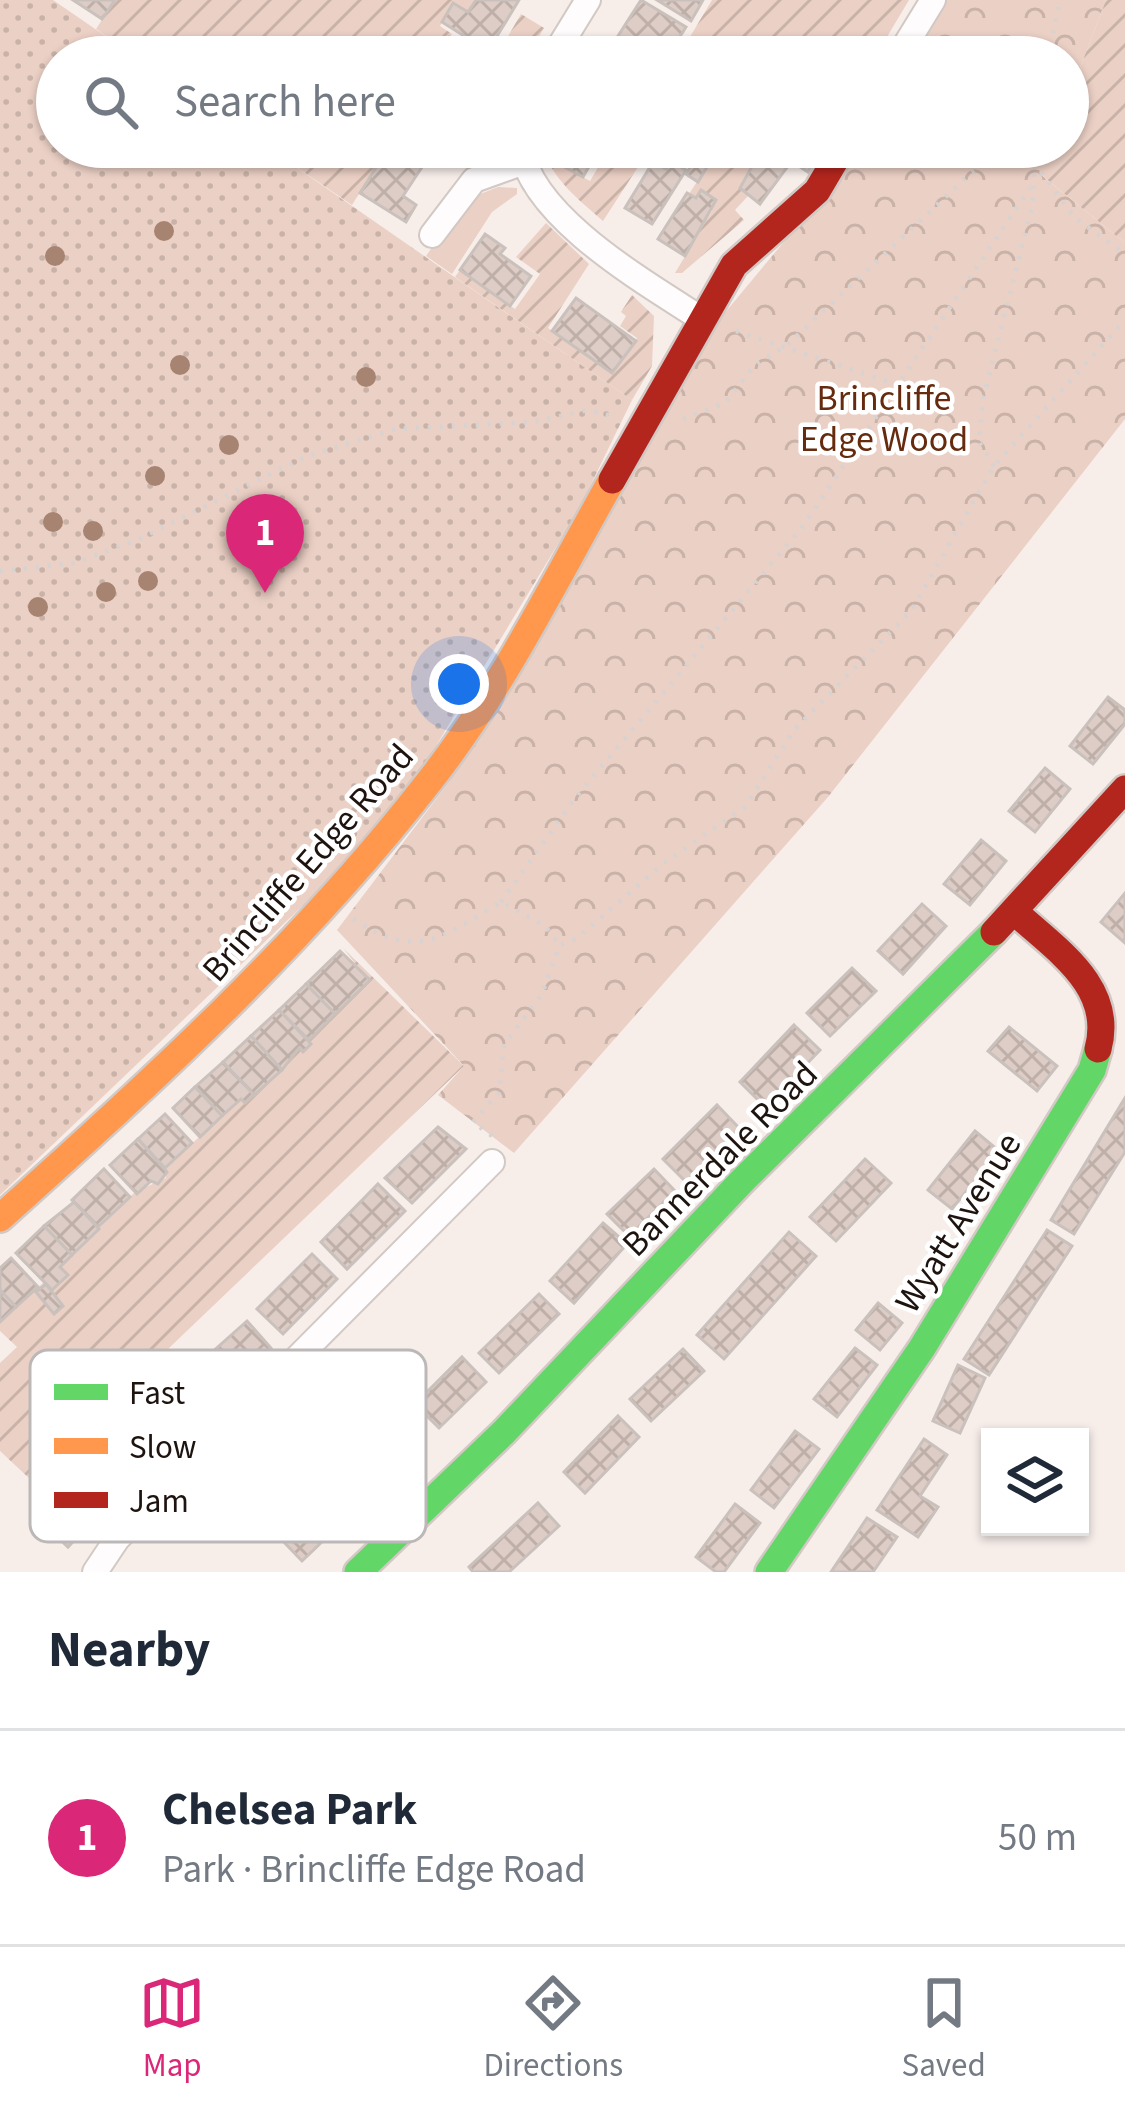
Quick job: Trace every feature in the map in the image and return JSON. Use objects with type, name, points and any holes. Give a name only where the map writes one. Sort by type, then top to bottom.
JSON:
[{"type":"street","points":[[566,36],[588,0]]},
{"type":"street","points":[[911,36],[933,0]]},
{"type":"street","points":[[432,235],[475,180],[497,168]]},
{"type":"street","points":[[529,168],[540,192],[573,226],[703,320]]},
{"type":"street","name":"Brincliffe Edge Road","points":[[0,1218],[165,1071],[328,902],[430,782],[502,674],[734,266],[817,190],[830,168]]},
{"type":"street","name":"Bannerdale Road","points":[[426,1507],[504,1432],[743,1180],[1016,912],[1125,789]]},
{"type":"street","name":"Wyatt Avenue","points":[[769,1572],[922,1348],[1092,1070],[1105,1038],[1106,1013],[1096,992],[1016,912]]},
{"type":"street","points":[[305,1350],[492,1162]]},
{"type":"street","points":[[95,1572],[116,1542]]},
{"type":"street","name":"Bannerdale Road","points":[[358,1572],[389,1542]]},
{"type":"path","points":[[1052,36],[1060,0]]},
{"type":"path","points":[[680,420],[724,403],[755,365],[786,346],[977,168]]},
{"type":"path","points":[[994,466],[979,442],[983,399],[1032,207],[1033,168]]},
{"type":"path","points":[[1038,168],[1074,217],[1125,254]]},
{"type":"path","points":[[328,902],[388,942],[426,942],[500,902],[575,798],[802,526],[902,386],[1030,188]]},
{"type":"path","points":[[703,320],[902,386]]},
{"type":"path","points":[[492,1162],[502,1144],[473,1121],[499,1093],[503,1045],[542,994],[560,945],[576,939],[664,862],[745,807],[794,730],[911,611],[994,466],[1125,320]]},
{"type":"path","points":[[0,571],[75,563],[139,539],[307,456],[396,429],[532,422],[588,410],[604,411],[635,437]]},
{"type":"path","points":[[500,902],[544,925],[560,945]]},
{"type":"green space","points":[[0,0],[53,0],[105,36],[36,36],[36,168],[297,168],[632,400],[578,511],[422,769],[316,893],[0,1195]]},
{"type":"green space","points":[[115,0],[476,0],[468,12],[453,4],[440,26],[451,36],[106,36],[96,29]]},
{"type":"green space","points":[[712,0],[909,0],[888,36],[691,36]]},
{"type":"green space","points":[[945,0],[1106,0],[1089,44],[1089,36],[923,36]]},
{"type":"green space","points":[[1106,0],[1125,0],[1125,243],[1039,173],[1041,168],[1089,168],[1089,44]]},
{"type":"green space","points":[[521,14],[544,28],[539,36],[508,36]]},
{"type":"green space","points":[[298,168],[376,168],[352,205]]},
{"type":"green space","points":[[552,168],[567,168],[590,181],[598,168],[637,168],[603,221]]},
{"type":"green space","points":[[706,168],[751,168],[740,187],[749,195],[735,210],[744,220],[682,273],[675,273],[712,211],[689,194]]},
{"type":"green space","name":"Brincliffe Edge Wood","points":[[841,168],[1042,168],[1040,174],[1125,243],[1125,419],[828,797],[514,1153],[438,1095],[464,1066],[337,930],[449,782],[718,321]]},
{"type":"green space","points":[[498,187],[517,188],[517,194],[492,212],[452,274],[426,256],[465,200]]},
{"type":"green space","points":[[546,223],[589,264],[548,328],[612,373],[637,338],[620,326],[626,316],[621,312],[632,295],[654,316],[652,366],[632,400],[455,277],[460,270],[515,309],[540,274],[516,257]]},
{"type":"green space","points":[[343,948],[464,1066],[167,1350],[30,1350],[30,1479],[0,1451],[0,1363],[17,1347],[0,1331],[0,1322],[44,1282],[52,1290],[68,1275],[60,1267],[135,1192],[166,1178],[164,1169],[241,1099],[246,1103],[299,1048],[304,1051],[309,1040],[369,981]]},
{"type":"building","points":[[73,0],[115,0],[102,19]]},
{"type":"building","points":[[476,0],[519,0],[497,36],[464,36],[442,22],[453,3],[468,12]]},
{"type":"building","points":[[641,0],[686,27],[680,36],[618,36]]},
{"type":"building","points":[[657,0],[703,0],[691,21]]},
{"type":"building","points":[[376,168],[421,168],[403,196],[416,205],[406,222],[360,193]]},
{"type":"building","points":[[566,168],[588,168],[583,177]]},
{"type":"building","points":[[649,168],[686,170],[652,224],[625,208]]},
{"type":"building","points":[[690,168],[706,168],[698,182],[686,174]]},
{"type":"building","points":[[751,168],[787,168],[760,204],[740,188]]},
{"type":"building","points":[[701,190],[716,200],[685,256],[658,239],[687,193],[696,198]]},
{"type":"building","points":[[485,234],[505,248],[500,254],[531,276],[510,306],[460,270]]},
{"type":"building","points":[[576,298],[636,341],[612,373],[552,331]]},
{"type":"building","points":[[1108,697],[1125,710],[1125,724],[1093,764],[1070,746]]},
{"type":"building","points":[[1045,768],[1070,789],[1035,832],[1009,811]]},
{"type":"building","points":[[981,840],[1006,861],[970,905],[944,884]]},
{"type":"building","points":[[1125,893],[1125,943],[1101,922]]},
{"type":"building","points":[[922,904],[946,926],[903,974],[878,951]]},
{"type":"building","points":[[340,951],[370,980],[335,1014],[306,984]]},
{"type":"building","points":[[852,968],[876,991],[830,1036],[807,1013]]},
{"type":"building","points":[[306,984],[335,1014],[309,1040],[279,1010]]},
{"type":"building","points":[[279,1010],[311,1044],[303,1052],[299,1048],[282,1070],[251,1036]]},
{"type":"building","points":[[794,1025],[820,1050],[765,1107],[740,1082]]},
{"type":"building","points":[[1009,1027],[1057,1066],[1037,1091],[988,1051]]},
{"type":"building","points":[[251,1036],[282,1070],[254,1095],[223,1062]]},
{"type":"building","points":[[223,1062],[254,1095],[245,1103],[241,1099],[222,1116],[195,1087]]},
{"type":"building","points":[[195,1087],[222,1116],[200,1137],[173,1108]]},
{"type":"building","points":[[1125,1098],[1125,1152],[1074,1234],[1051,1220]]},
{"type":"building","points":[[717,1105],[740,1129],[686,1182],[663,1159]]},
{"type":"building","points":[[165,1114],[192,1143],[165,1168],[138,1139]]},
{"type":"building","points":[[438,1127],[466,1149],[412,1203],[385,1178]]},
{"type":"building","points":[[975,1131],[999,1151],[952,1209],[928,1190]]},
{"type":"building","points":[[138,1139],[167,1172],[158,1184],[151,1181],[137,1194],[110,1165]]},
{"type":"building","points":[[865,1159],[891,1183],[836,1241],[810,1217]]},
{"type":"building","points":[[104,1169],[130,1197],[98,1227],[72,1200]]},
{"type":"building","points":[[654,1169],[675,1191],[629,1236],[607,1214]]},
{"type":"building","points":[[378,1184],[405,1211],[347,1269],[321,1242]]},
{"type":"building","points":[[74,1202],[99,1229],[72,1255],[44,1226]]},
{"type":"building","points":[[603,1223],[627,1244],[574,1303],[550,1281]]},
{"type":"building","points":[[44,1226],[72,1255],[60,1267],[68,1275],[52,1290],[16,1253]]},
{"type":"building","points":[[1047,1230],[1072,1246],[989,1375],[964,1359]]},
{"type":"building","points":[[789,1232],[816,1256],[724,1359],[697,1335]]},
{"type":"building","points":[[312,1254],[337,1279],[283,1334],[257,1309]]},
{"type":"building","points":[[11,1258],[38,1287],[16,1307],[0,1290],[0,1268]]},
{"type":"building","points":[[46,1284],[63,1306],[54,1314],[36,1292]]},
{"type":"building","points":[[0,1290],[16,1307],[0,1322]]},
{"type":"building","points":[[539,1294],[559,1314],[499,1373],[479,1353]]},
{"type":"building","points":[[878,1303],[902,1323],[880,1350],[856,1330]]},
{"type":"building","points":[[247,1321],[271,1348],[269,1350],[214,1350]]},
{"type":"building","points":[[855,1348],[877,1365],[837,1417],[814,1399]]},
{"type":"building","points":[[683,1349],[704,1371],[651,1421],[630,1399]]},
{"type":"building","points":[[462,1357],[486,1382],[439,1428],[426,1415],[426,1393]]},
{"type":"building","points":[[958,1365],[985,1378],[960,1433],[933,1421]]},
{"type":"building","points":[[618,1416],[639,1437],[585,1493],[564,1472]]},
{"type":"building","points":[[795,1431],[819,1449],[774,1508],[751,1490]]},
{"type":"building","points":[[924,1439],[947,1455],[920,1496],[938,1507],[918,1537],[877,1510]]},
{"type":"building","points":[[538,1503],[559,1526],[509,1572],[473,1572],[469,1567]]},
{"type":"building","points":[[735,1504],[760,1523],[724,1572],[716,1572],[696,1557]]},
{"type":"building","points":[[867,1518],[897,1537],[873,1572],[831,1572]]},
{"type":"building","points":[[284,1542],[322,1542],[302,1561]]},
{"type":"traffic: fast","points":[[426,1507],[504,1432],[743,1180],[994,932]]},
{"type":"traffic: fast","points":[[769,1572],[922,1348],[1092,1070],[1098,1049]]},
{"type":"traffic: fast","points":[[358,1572],[389,1542]]},
{"type":"traffic: slow","points":[[0,1218],[224,1010],[380,843],[479,711],[612,480]]},
{"type":"traffic: jam","points":[[612,480],[734,265],[817,191],[831,168]]},
{"type":"traffic: jam","points":[[994,932],[1125,789]]},
{"type":"traffic: jam","points":[[1015,912],[1064,955],[1090,988],[1101,1027],[1098,1049]]},
{"type":"place","name":"Chelsea Park","points":[[265,593]]}]
